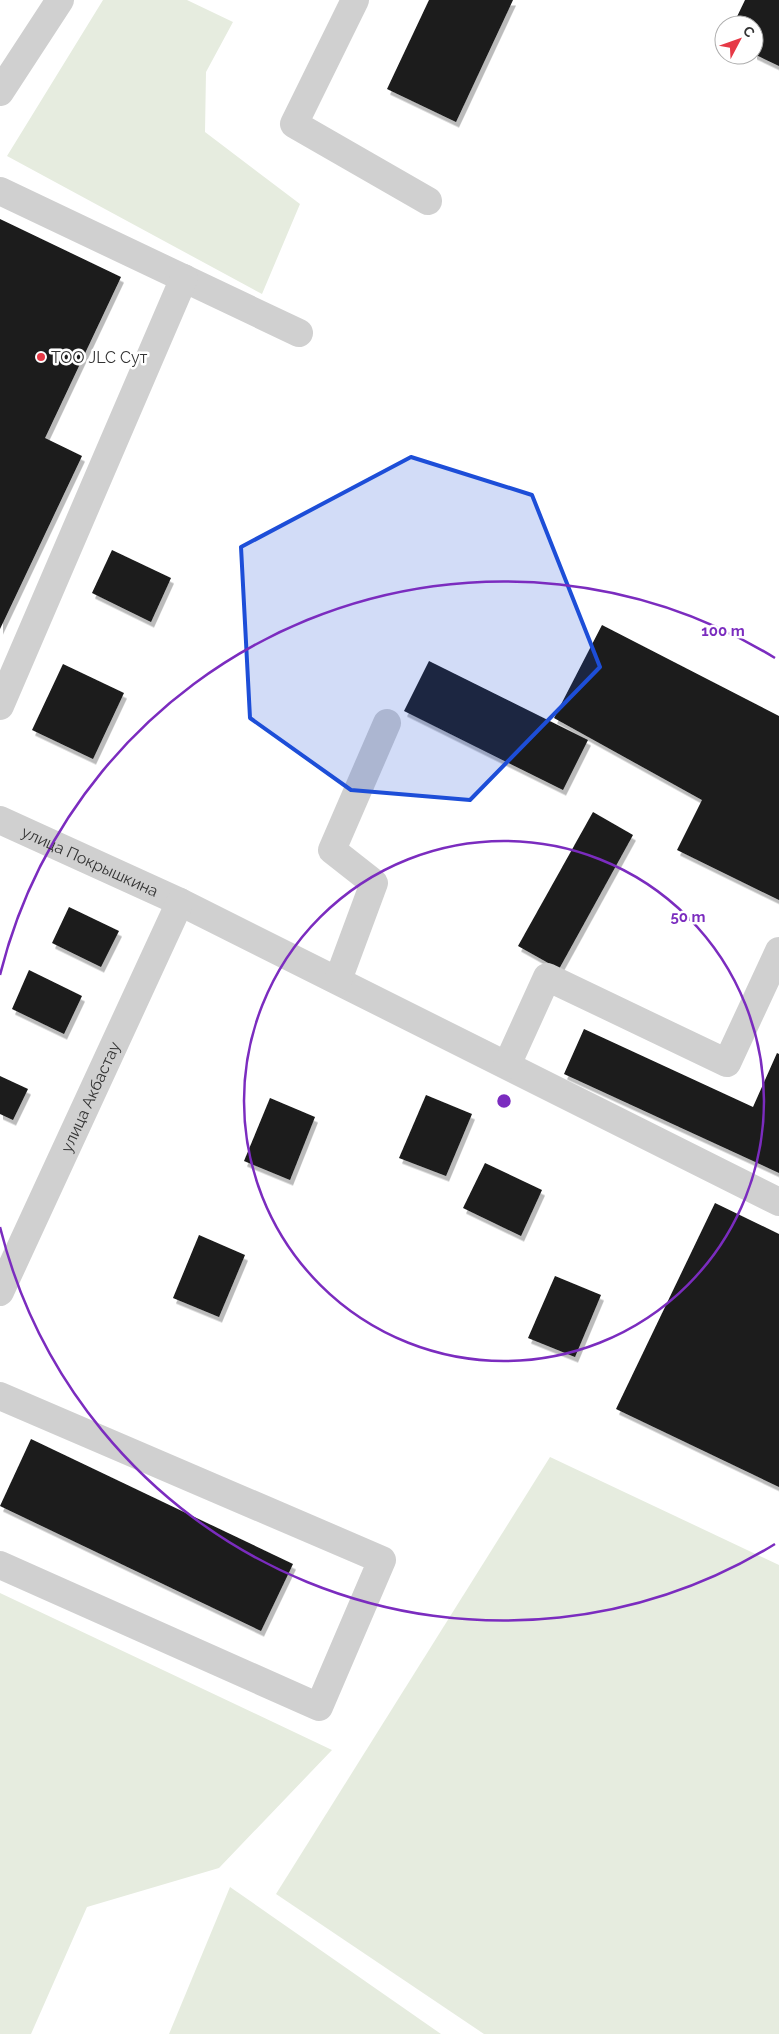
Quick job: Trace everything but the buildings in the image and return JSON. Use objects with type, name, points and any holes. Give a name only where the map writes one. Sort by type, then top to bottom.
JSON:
[{"type":"street","points":[[0,92],[60,0]]},
{"type":"street","points":[[355,0],[294,124],[428,201]]},
{"type":"street","points":[[0,191],[299,332]]},
{"type":"street","points":[[0,706],[184,278]]},
{"type":"street","points":[[338,980],[374,882],[332,850],[387,723]]},
{"type":"street","name":"улица Покрышкина","points":[[0,820],[180,902],[779,1202]]},
{"type":"street","name":"улица Акбастау","points":[[0,1292],[180,902]]},
{"type":"street","points":[[507,1065],[547,977],[726,1063],[779,951]]},
{"type":"street","points":[[0,1396],[382,1560],[319,1708],[0,1565]]},
{"type":"highlighted area","points":[[411,457],[532,495],[600,667],[470,800],[351,790],[250,718],[241,547]]},
{"type":"shaded area","points":[[103,0],[187,0],[233,22],[206,72],[205,132],[300,204],[262,294],[7,156]]},
{"type":"shaded area","points":[[550,1457],[779,1565],[779,2034],[484,2034],[276,1894]]},
{"type":"shaded area","points":[[0,1593],[332,1750],[219,1868],[87,1907],[31,2034],[0,2034]]},
{"type":"shaded area","points":[[230,1887],[441,2034],[169,2034]]},
{"type":"place","name":"ТОО JLC Сут","points":[[41,357]]}]
